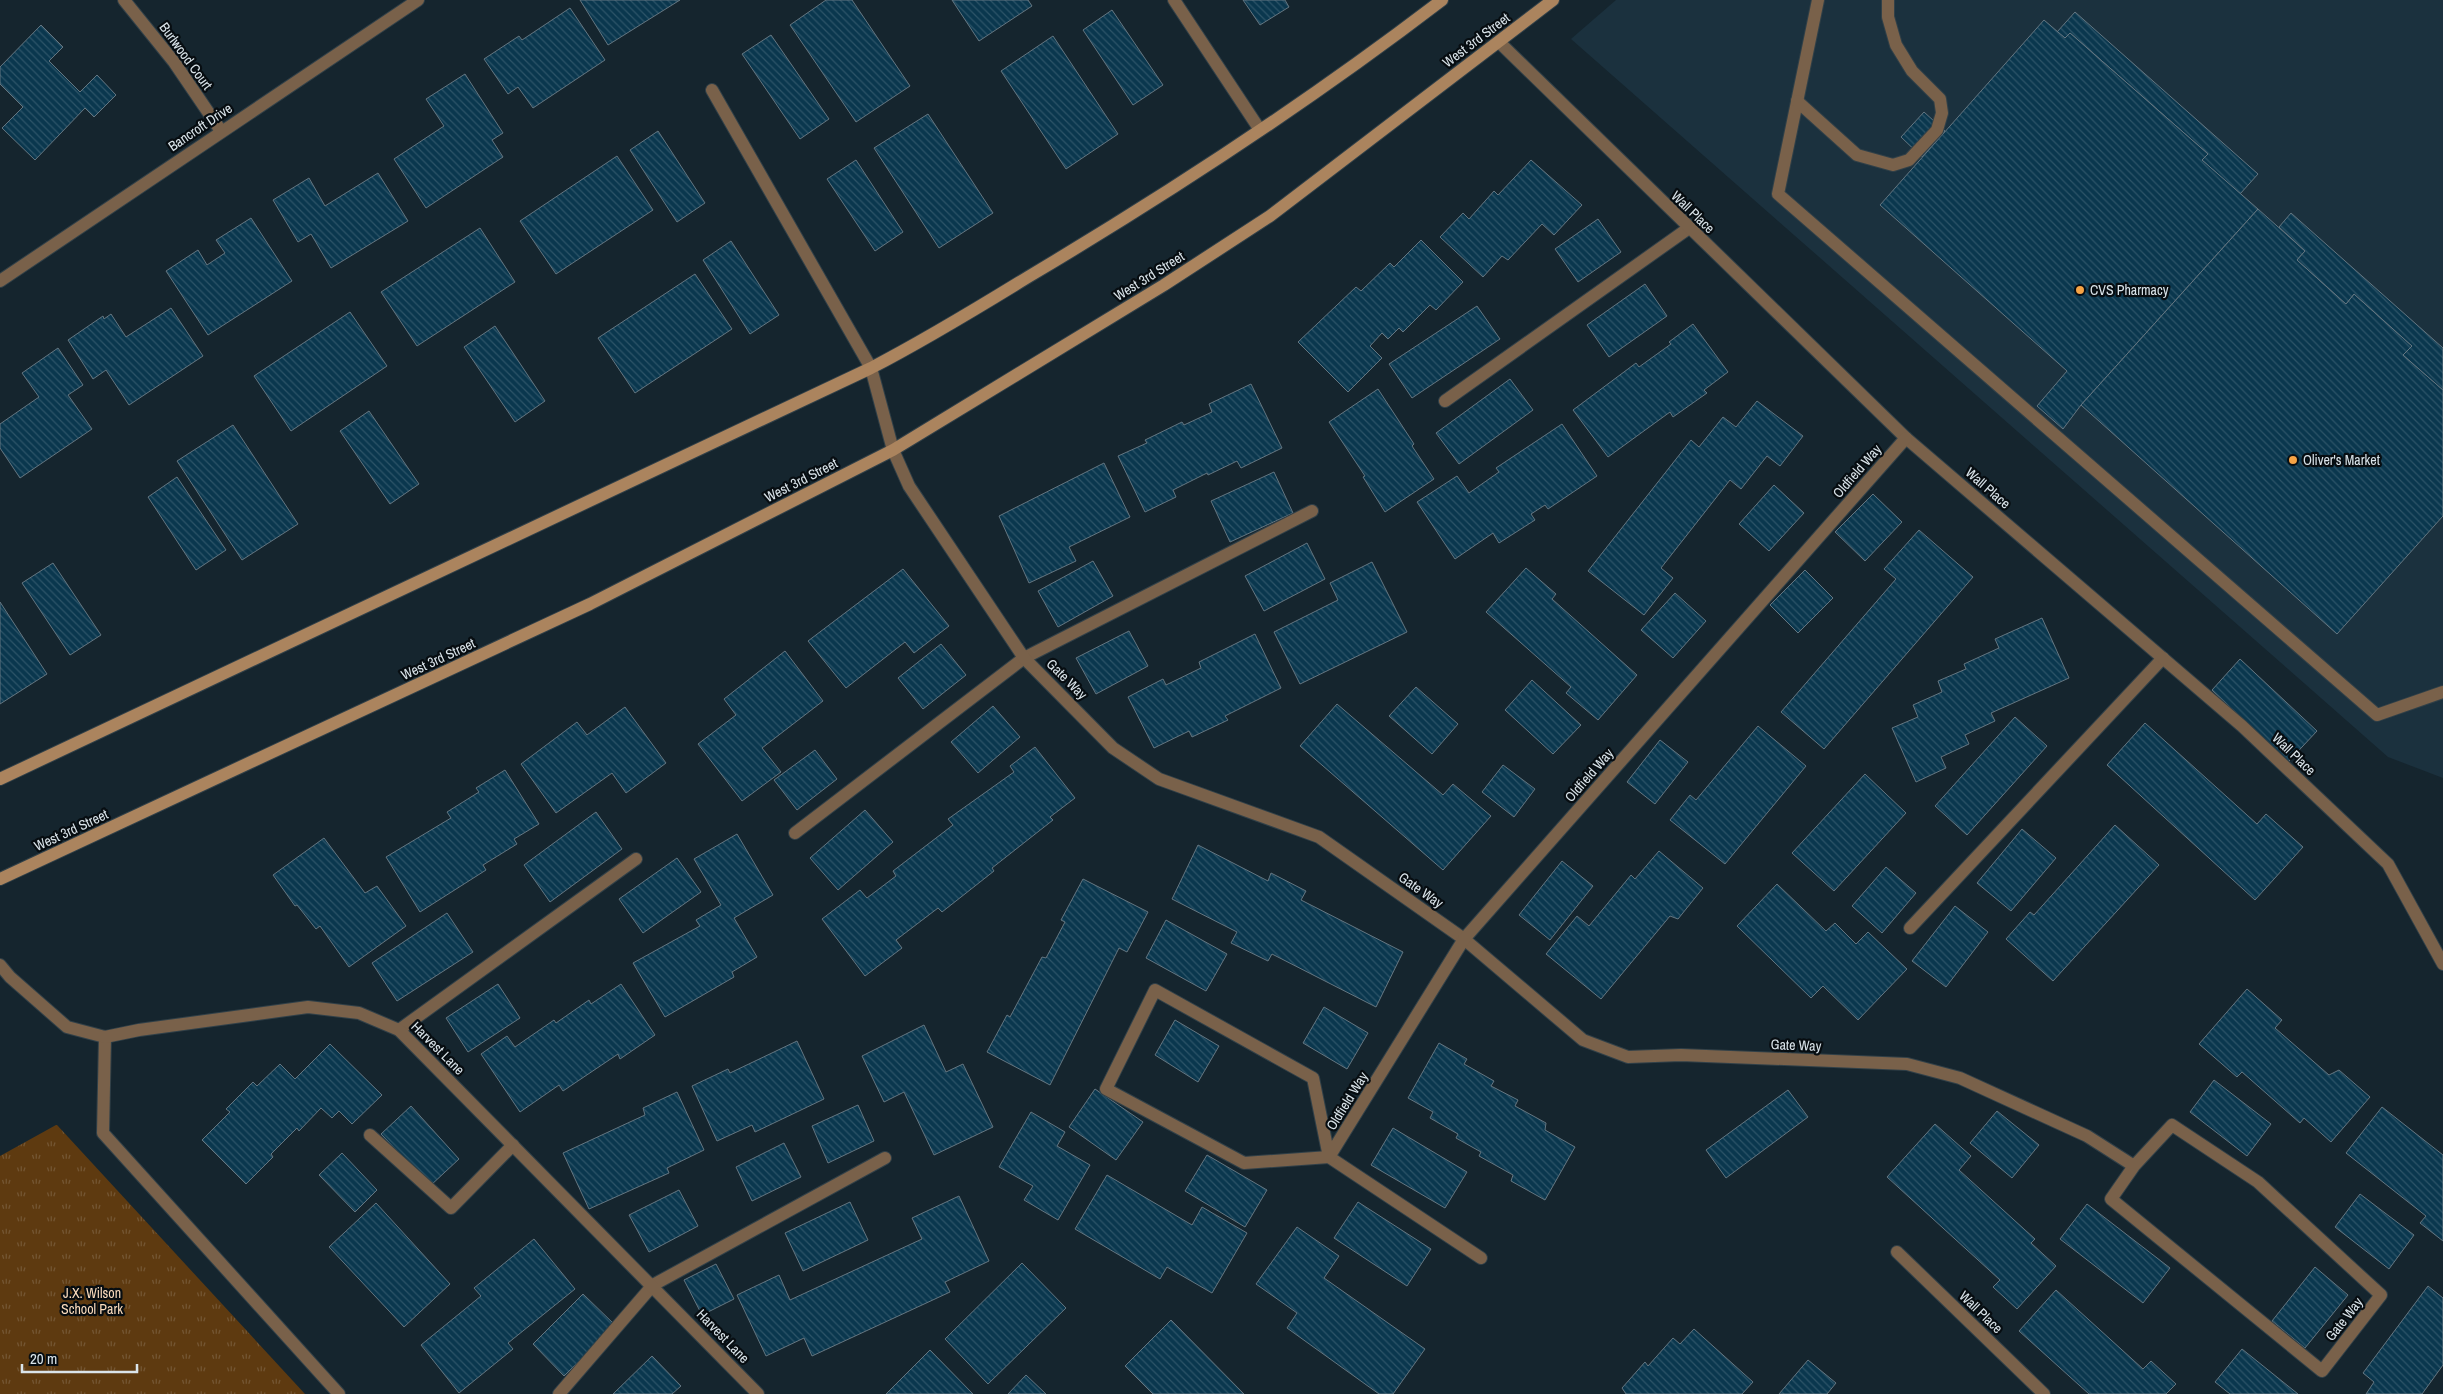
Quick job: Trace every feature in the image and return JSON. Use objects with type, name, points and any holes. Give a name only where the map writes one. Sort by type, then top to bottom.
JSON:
[{"type":"main road","points":[[0,779],[871,368],[924,340],[1118,224],[1354,67],[1442,0]]},
{"type":"main road","name":"West 3rd Street","points":[[0,879],[590,604],[893,450],[1164,284],[1270,216],[1553,0]]},
{"type":"street","name":"Burlwood Court","points":[[124,0],[174,62],[221,131]]},
{"type":"street","name":"Bancroft Drive","points":[[0,280],[418,0]]},
{"type":"street","points":[[1174,0],[1260,130]]},
{"type":"street","points":[[1818,0],[1778,194],[2377,715],[2443,692]]},
{"type":"street","points":[[1797,101],[1857,155],[1893,165],[1909,160],[1937,130],[1942,113],[1940,99],[1912,71],[1896,45],[1888,17],[1888,0]]},
{"type":"street","name":"Wall Place","points":[[1499,42],[1906,438],[2242,726],[2388,864],[2443,964]]},
{"type":"street","name":"Gate Way","points":[[712,90],[871,368],[893,450],[909,486],[1024,658],[1113,748],[1159,779],[1319,837],[1464,939],[1583,1040],[1628,1057],[1682,1055],[1907,1064],[1960,1078],[1978,1086],[2087,1136],[2134,1166]]},
{"type":"street","points":[[1445,401],[1689,228]]},
{"type":"street","name":"Oldfield Way","points":[[1329,1157],[1464,939],[1906,438]]},
{"type":"street","points":[[795,833],[1024,658],[1312,511]]},
{"type":"street","points":[[1910,928],[2163,658]]},
{"type":"street","points":[[398,1030],[636,859]]},
{"type":"street","name":"Harvest Lane","points":[[0,965],[10,977],[67,1027],[105,1037],[139,1030],[308,1007],[359,1014],[398,1030],[758,1394]]},
{"type":"street","name":"Oldfield Way","points":[[1155,990],[1314,1078],[1329,1157],[1244,1163],[1106,1089],[1155,990]]},
{"type":"street","points":[[105,1037],[103,1133],[339,1394]]},
{"type":"street","name":"Gate Way","points":[[2172,1125],[2258,1182],[2381,1295],[2322,1371],[2111,1199],[2134,1166],[2172,1125]]},
{"type":"street","points":[[370,1135],[451,1208],[512,1145]]},
{"type":"street","points":[[1329,1157],[1481,1258]]},
{"type":"street","points":[[560,1394],[653,1286],[885,1158]]},
{"type":"street","name":"Wall Place","points":[[1897,1252],[2044,1394]]},
{"type":"shaded area","points":[[1616,0],[2443,0],[2443,778],[2388,757],[1571,39]]},
{"type":"green space","name":"J.X. Wilson School Park","points":[[56,1125],[305,1394],[0,1394],[0,1156]]},
{"type":"building","points":[[580,0],[680,0],[608,45]]},
{"type":"building","points":[[826,0],[852,0],[910,86],[856,122],[790,25]]},
{"type":"building","points":[[952,0],[1028,0],[1032,6],[979,41]]},
{"type":"building","points":[[1243,0],[1285,0],[1289,7],[1260,25]]},
{"type":"building","points":[[570,8],[605,60],[533,108],[518,87],[508,94],[484,59],[519,36],[522,40]]},
{"type":"building","points":[[1112,10],[1163,85],[1133,105],[1083,30]]},
{"type":"building","points":[[2075,12],[2258,174],[2240,194],[2202,160],[2208,154],[2070,33],[2065,38],[2057,32]]},
{"type":"building","name":"CVS Pharmacy","points":[[2044,20],[2065,38],[2070,33],[2208,154],[2202,160],[2258,209],[2081,405],[2063,429],[2037,406],[2067,371],[1880,205]]},
{"type":"building","points":[[41,25],[63,47],[49,61],[80,92],[97,75],[116,95],[94,117],[85,108],[35,160],[2,128],[23,107],[0,84],[0,67]]},
{"type":"building","points":[[771,35],[829,119],[800,139],[742,54]]},
{"type":"building","points":[[1053,36],[1118,134],[1066,169],[1001,71]]},
{"type":"building","points":[[465,74],[503,133],[492,140],[503,157],[426,208],[394,159],[444,126],[426,99]]},
{"type":"building","points":[[1924,112],[1945,131],[1922,157],[1901,137]]},
{"type":"building","points":[[928,114],[993,213],[939,248],[874,148]]},
{"type":"building","points":[[658,131],[705,203],[677,222],[630,150]]},
{"type":"building","points":[[617,156],[653,210],[556,274],[520,221]]},
{"type":"building","points":[[856,160],[903,232],[875,251],[827,179]]},
{"type":"building","points":[[1531,160],[1582,205],[1554,235],[1542,224],[1508,260],[1502,256],[1483,277],[1440,237],[1463,213],[1469,219],[1494,191],[1498,195]]},
{"type":"building","points":[[378,173],[408,221],[331,268],[311,234],[298,242],[273,200],[309,178],[325,206]]},
{"type":"building","name":"Oliver's Market","points":[[2258,209],[2305,251],[2297,260],[2346,304],[2354,294],[2412,346],[2403,355],[2443,390],[2443,516],[2337,634],[2081,405]]},
{"type":"building","points":[[2291,213],[2443,348],[2443,390],[2403,355],[2412,346],[2354,294],[2346,304],[2297,260],[2305,251],[2279,227]]},
{"type":"building","points":[[251,218],[292,281],[208,335],[166,271],[198,250],[207,265],[225,253],[216,240]]},
{"type":"building","points":[[1598,219],[1621,252],[1578,282],[1555,249]]},
{"type":"building","points":[[480,228],[515,282],[417,346],[381,292]]},
{"type":"building","points":[[1421,240],[1463,282],[1436,310],[1430,305],[1403,332],[1399,328],[1388,339],[1382,333],[1370,346],[1382,358],[1348,392],[1298,342],[1356,287],[1361,291],[1390,263],[1394,267]]},
{"type":"building","points":[[731,241],[779,315],[750,334],[703,260]]},
{"type":"building","points":[[695,274],[732,329],[635,393],[598,338]]},
{"type":"building","points":[[1645,284],[1667,316],[1609,357],[1587,325]]},
{"type":"building","points":[[1477,306],[1500,339],[1412,398],[1389,364]]},
{"type":"building","points":[[171,308],[203,356],[129,405],[106,370],[93,379],[68,340],[103,316],[104,319],[111,314],[126,337]]},
{"type":"building","points":[[350,312],[387,366],[291,431],[254,376]]},
{"type":"building","points":[[1693,324],[1728,372],[1704,390],[1707,393],[1673,417],[1670,412],[1608,457],[1573,410],[1636,363],[1639,367],[1671,344],[1669,342]]},
{"type":"building","points":[[495,326],[545,401],[515,422],[464,347]]},
{"type":"building","points":[[58,348],[83,385],[68,395],[92,429],[20,478],[0,448],[0,424],[39,397],[22,373]]},
{"type":"building","points":[[1510,379],[1533,410],[1459,464],[1436,433]]},
{"type":"building","points":[[1251,384],[1282,448],[1241,468],[1237,461],[1208,475],[1207,473],[1173,490],[1176,497],[1145,512],[1118,456],[1147,443],[1145,440],[1182,422],[1184,425],[1212,412],[1209,404]]},
{"type":"building","points":[[1378,389],[1414,444],[1412,446],[1434,479],[1385,512],[1363,477],[1365,476],[1329,422]]},
{"type":"building","points":[[1757,401],[1803,436],[1780,466],[1767,456],[1741,489],[1730,480],[1661,568],[1673,578],[1644,615],[1588,571],[1691,440],[1699,447],[1723,417],[1736,427]]},
{"type":"building","points":[[369,411],[419,484],[390,504],[340,431]]},
{"type":"building","points":[[1562,424],[1597,476],[1548,509],[1545,505],[1531,514],[1535,520],[1499,543],[1493,533],[1455,559],[1417,502],[1457,476],[1469,493],[1499,472],[1496,468]]},
{"type":"building","points":[[233,425],[298,524],[242,560],[177,461]]},
{"type":"building","points":[[1104,463],[1130,517],[1069,547],[1076,561],[1029,583],[999,516]]},
{"type":"building","points":[[1274,472],[1293,513],[1230,542],[1211,501]]},
{"type":"building","points":[[177,477],[226,550],[196,570],[148,497]]},
{"type":"building","points":[[1774,485],[1804,513],[1769,551],[1739,524]]},
{"type":"building","points":[[1873,494],[1902,522],[1865,561],[1835,532]]},
{"type":"building","points":[[1919,530],[1973,577],[1824,749],[1781,712],[1896,579],[1884,569]]},
{"type":"building","points":[[1307,543],[1325,579],[1264,611],[1245,576]]},
{"type":"building","points":[[1093,561],[1113,596],[1058,627],[1038,591]]},
{"type":"building","points":[[1372,562],[1407,632],[1300,684],[1274,632],[1338,600],[1330,583]]},
{"type":"building","points":[[53,563],[101,635],[70,655],[22,583]]},
{"type":"building","points":[[1526,568],[1556,594],[1552,599],[1637,675],[1598,720],[1566,693],[1571,687],[1486,612]]},
{"type":"building","points":[[903,569],[949,626],[914,653],[905,642],[846,688],[808,641]]},
{"type":"building","points":[[1805,570],[1833,598],[1798,633],[1770,605]]},
{"type":"building","points":[[1675,593],[1706,621],[1673,658],[1641,630]]},
{"type":"building","points":[[0,602],[47,674],[0,704]]},
{"type":"building","points":[[2042,618],[2069,678],[1991,713],[1995,721],[1965,735],[1969,744],[1941,757],[1946,768],[1916,782],[1892,728],[1918,717],[1913,705],[1942,692],[1938,681],[1966,669],[1964,664],[1999,648],[1995,639]]},
{"type":"building","points":[[1129,631],[1148,666],[1096,694],[1076,658]]},
{"type":"building","points":[[1255,634],[1281,688],[1225,716],[1228,720],[1192,737],[1189,731],[1154,748],[1128,697],[1163,679],[1166,685],[1201,668],[1199,662]]},
{"type":"building","points":[[941,644],[966,675],[923,709],[898,678]]},
{"type":"building","points":[[785,651],[823,701],[762,748],[781,772],[742,801],[698,744],[736,715],[724,699]]},
{"type":"building","points":[[2240,659],[2317,731],[2288,762],[2212,690]]},
{"type":"building","points":[[1532,680],[1581,725],[1553,754],[1505,710]]},
{"type":"building","points":[[1416,687],[1458,724],[1432,754],[1389,716]]},
{"type":"building","points":[[1337,704],[1443,795],[1453,784],[1491,816],[1443,870],[1300,746]]},
{"type":"building","points":[[993,706],[1020,737],[978,773],[951,742]]},
{"type":"building","points":[[625,707],[666,763],[626,793],[612,773],[556,813],[521,764],[577,722],[587,735]]},
{"type":"building","points":[[2015,717],[2047,746],[1967,835],[1935,806]]},
{"type":"building","points":[[2145,723],[2257,824],[2266,814],[2303,847],[2255,900],[2107,765]]},
{"type":"building","points":[[1758,726],[1806,766],[1725,864],[1670,820],[1690,795],[1696,800]]},
{"type":"building","points":[[1660,740],[1688,762],[1655,804],[1627,782]]},
{"type":"building","points":[[1035,747],[1075,798],[1050,817],[1053,820],[992,868],[994,871],[942,912],[938,908],[896,940],[902,948],[865,976],[822,919],[860,890],[867,898],[896,876],[893,871],[953,825],[948,819],[1014,772],[1010,766]]},
{"type":"building","points":[[815,750],[837,779],[797,810],[774,780]]},
{"type":"building","points":[[1503,765],[1535,789],[1514,817],[1482,792]]},
{"type":"building","points":[[505,770],[539,824],[514,839],[517,844],[483,865],[486,870],[420,912],[386,857],[451,818],[447,812],[479,792],[476,788]]},
{"type":"building","points":[[1865,774],[1906,813],[1834,891],[1792,853]]},
{"type":"building","points":[[865,810],[893,842],[838,890],[810,858]]},
{"type":"building","points":[[596,812],[622,849],[550,902],[524,865]]},
{"type":"building","points":[[2115,825],[2159,865],[2053,981],[2006,939],[2030,912],[2034,915]]},
{"type":"building","points":[[2022,829],[2056,858],[2011,911],[1977,883]]},
{"type":"building","points":[[737,834],[773,895],[734,918],[757,957],[732,972],[734,977],[665,1017],[633,963],[700,926],[696,920],[721,905],[694,859]]},
{"type":"building","points":[[324,838],[365,893],[377,886],[406,926],[349,967],[320,926],[316,929],[297,905],[295,906],[273,875]]},
{"type":"building","points":[[1198,845],[1268,881],[1271,873],[1306,891],[1301,900],[1403,952],[1376,1007],[1272,954],[1268,961],[1231,943],[1237,932],[1172,899]]},
{"type":"building","points":[[1659,851],[1703,888],[1678,919],[1670,916],[1601,999],[1546,954],[1577,916],[1589,926],[1631,875],[1635,879]]},
{"type":"building","points":[[677,858],[701,892],[643,933],[619,899]]},
{"type":"building","points":[[1562,861],[1593,886],[1550,940],[1519,915]]},
{"type":"building","points":[[1886,867],[1916,893],[1882,933],[1852,906]]},
{"type":"building","points":[[1083,879],[1148,912],[1127,952],[1119,948],[1050,1085],[987,1052],[1007,1015],[1010,1017],[1042,957],[1046,958],[1065,922],[1061,920]]},
{"type":"building","points":[[1777,884],[1826,931],[1835,923],[1856,944],[1868,932],[1907,969],[1858,1020],[1823,986],[1811,998],[1737,926]]},
{"type":"building","points":[[1955,906],[1988,932],[1946,987],[1912,961]]},
{"type":"building","points":[[447,913],[473,952],[397,1001],[372,963]]},
{"type":"building","points":[[1166,920],[1227,954],[1206,991],[1146,958]]},
{"type":"building","points":[[498,984],[520,1018],[468,1052],[446,1018]]},
{"type":"building","points":[[621,984],[655,1035],[620,1059],[618,1054],[563,1091],[559,1085],[520,1112],[481,1054],[507,1036],[515,1047],[554,1020],[556,1023],[589,1000],[591,1004]]},
{"type":"building","points":[[2247,989],[2282,1020],[2275,1028],[2329,1075],[2339,1070],[2370,1097],[2331,1142],[2304,1118],[2300,1123],[2242,1072],[2237,1077],[2199,1044]]},
{"type":"building","points":[[1324,1007],[1368,1033],[1347,1069],[1303,1043]]},
{"type":"building","points":[[1175,1020],[1219,1046],[1198,1082],[1155,1055]]},
{"type":"building","points":[[924,1025],[946,1072],[963,1064],[993,1127],[934,1155],[904,1092],[884,1102],[862,1056]]},
{"type":"building","points":[[797,1041],[824,1099],[755,1132],[752,1125],[717,1141],[692,1086],[728,1069],[730,1073]]},
{"type":"building","points":[[1439,1043],[1467,1059],[1464,1064],[1494,1081],[1491,1086],[1518,1100],[1515,1106],[1546,1123],[1545,1130],[1575,1147],[1545,1200],[1511,1181],[1513,1175],[1479,1156],[1481,1152],[1456,1138],[1458,1134],[1430,1118],[1433,1112],[1408,1098]]},
{"type":"building","points":[[330,1044],[382,1095],[352,1124],[339,1111],[332,1118],[321,1108],[299,1131],[297,1128],[271,1154],[273,1157],[246,1184],[202,1140],[230,1112],[226,1109],[253,1082],[257,1086],[280,1064],[295,1079]]},
{"type":"building","points":[[2214,1080],[2271,1124],[2247,1156],[2190,1112]]},
{"type":"building","points":[[1095,1089],[1143,1122],[1116,1160],[1069,1127]]},
{"type":"building","points":[[1788,1090],[1808,1117],[1726,1178],[1706,1150]]},
{"type":"building","points":[[677,1092],[704,1150],[667,1168],[669,1173],[589,1209],[563,1153],[645,1115],[643,1108]]},
{"type":"building","points":[[858,1105],[874,1141],[828,1163],[812,1126]]},
{"type":"building","points":[[411,1106],[459,1159],[430,1186],[381,1134]]},
{"type":"building","points":[[2382,1107],[2443,1155],[2443,1241],[2420,1223],[2426,1216],[2346,1153]]},
{"type":"building","points":[[1997,1111],[2039,1145],[2012,1178],[1970,1143]]},
{"type":"building","points":[[1031,1112],[1065,1132],[1057,1146],[1090,1165],[1058,1220],[1024,1200],[1033,1186],[999,1167]]},
{"type":"building","points":[[1935,1124],[1971,1156],[1959,1170],[2035,1239],[2031,1243],[2056,1266],[2017,1309],[1993,1287],[2000,1280],[1887,1177]]},
{"type":"building","points":[[1393,1128],[1467,1172],[1445,1208],[1371,1165]]},
{"type":"building","points":[[784,1143],[801,1177],[752,1201],[736,1167]]},
{"type":"building","points":[[342,1153],[377,1190],[355,1212],[319,1175]]},
{"type":"building","points":[[1207,1155],[1267,1190],[1245,1227],[1185,1191]]},
{"type":"building","points":[[1107,1175],[1192,1225],[1202,1207],[1247,1233],[1212,1293],[1167,1267],[1160,1279],[1075,1229]]},
{"type":"building","points":[[679,1190],[698,1226],[649,1252],[629,1215]]},
{"type":"building","points":[[2360,1194],[2414,1235],[2389,1269],[2335,1227]]},
{"type":"building","points":[[959,1196],[989,1261],[945,1282],[950,1292],[812,1356],[804,1338],[766,1356],[737,1295],[779,1275],[790,1300],[922,1239],[912,1218]]},
{"type":"building","points":[[850,1202],[868,1240],[803,1271],[785,1233]]},
{"type":"building","points":[[1358,1202],[1431,1249],[1407,1286],[1334,1238]]},
{"type":"building","points":[[376,1203],[450,1284],[404,1327],[329,1247]]},
{"type":"building","points":[[2087,1204],[2170,1268],[2143,1303],[2060,1239]]},
{"type":"building","points":[[1297,1227],[1339,1256],[1324,1278],[1425,1349],[1393,1394],[1379,1394],[1287,1328],[1297,1313],[1256,1284]]},
{"type":"building","points":[[534,1239],[575,1289],[508,1343],[513,1349],[459,1393],[421,1345],[481,1296],[474,1288]]},
{"type":"building","points":[[1022,1263],[1066,1308],[988,1384],[945,1339]]},
{"type":"building","points":[[716,1264],[734,1299],[702,1315],[684,1280]]},
{"type":"building","points":[[2315,1267],[2348,1295],[2305,1348],[2272,1321]]},
{"type":"building","points":[[2428,1286],[2443,1298],[2443,1365],[2422,1394],[2366,1394],[2374,1382],[2363,1373]]},
{"type":"building","points":[[2056,1290],[2143,1369],[2151,1361],[2176,1384],[2166,1394],[2089,1394],[2019,1331]]},
{"type":"building","points":[[583,1294],[615,1325],[564,1376],[533,1344]]},
{"type":"building","points":[[1171,1320],[1244,1394],[1153,1394],[1125,1366]]},
{"type":"building","points":[[1694,1329],[1753,1382],[1742,1394],[1626,1394],[1622,1388],[1645,1362],[1648,1366],[1673,1338],[1680,1344]]},
{"type":"building","points":[[2242,1349],[2298,1394],[2230,1394],[2215,1382]]},
{"type":"building","points":[[930,1350],[973,1394],[886,1394]]},
{"type":"building","points":[[652,1356],[681,1386],[672,1394],[613,1394]]},
{"type":"building","points":[[1808,1360],[1836,1383],[1827,1394],[1779,1394]]},
{"type":"building","points":[[1026,1375],[1046,1394],[1008,1394]]},
{"type":"place","name":"CVS Pharmacy","points":[[2080,290]]},
{"type":"place","name":"Oliver's Market","points":[[2293,460]]}]
